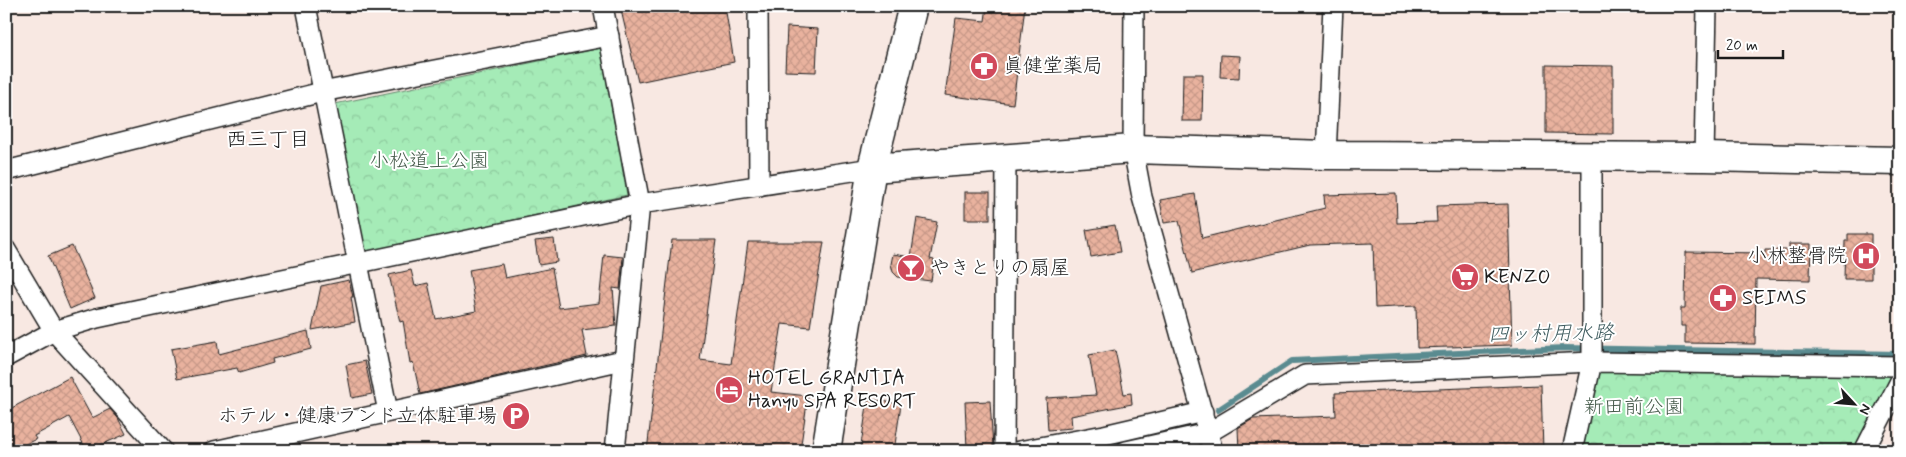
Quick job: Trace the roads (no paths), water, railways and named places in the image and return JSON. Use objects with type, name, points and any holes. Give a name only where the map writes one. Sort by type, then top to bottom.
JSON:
[{"type":"street","points":[[306,6],[388,412]]},
{"type":"street","points":[[603,6],[640,204],[615,451]]},
{"type":"street","points":[[758,6],[759,186]]},
{"type":"street","points":[[826,451],[872,168],[913,6]]},
{"type":"street","points":[[1134,6],[1133,149],[1142,197],[1210,442]]},
{"type":"street","points":[[1326,155],[1332,6]]},
{"type":"street","points":[[1704,157],[1707,6]]},
{"type":"street","points":[[6,171],[322,92],[609,36]]},
{"type":"street","points":[[6,357],[54,331],[97,318],[640,204],[872,168],[1133,149],[1326,155],[1704,157],[1900,161]]},
{"type":"street","points":[[1572,451],[1592,362],[1592,156]]},
{"type":"street","points":[[1004,451],[1006,158]]},
{"type":"street","points":[[6,250],[54,331],[163,451]]},
{"type":"street","points":[[214,451],[624,360]]},
{"type":"street","points":[[1126,451],[1210,442],[1305,375],[1592,362],[1900,366]]},
{"type":"street","points":[[1864,451],[1900,381]]},
{"type":"street","points":[[1018,451],[1203,412]]},
{"type":"waterway","name":"四ッ村用水路","points":[[1218,410],[1292,361],[1564,348],[1900,354]]},
{"type":"waterway","name":"四ッ村用水路","points":[[1083,451],[1169,432]]},
{"type":"place","name":"眞健堂薬局","points":[[984,66]]},
{"type":"place","name":"小林整骨院","points":[[1866,256]]},
{"type":"place","name":"やきとりの扇屋","points":[[911,268]]},
{"type":"place","name":"KENZO","points":[[1465,277]]},
{"type":"place","name":"SEIMS","points":[[1723,298]]},
{"type":"place","name":"HOTEL GRANTIA Hanyu SPA RESORT","points":[[729,390]]},
{"type":"place","name":"ホテル・健康ランド立体駐車場","points":[[516,416]]},
{"type":"district","name":"西三丁目","points":[[268,140]]},
{"type":"park label","name":"小松道上公園","points":[[429,161]]},
{"type":"park label","name":"新田前公園","points":[[1634,407]]}]
